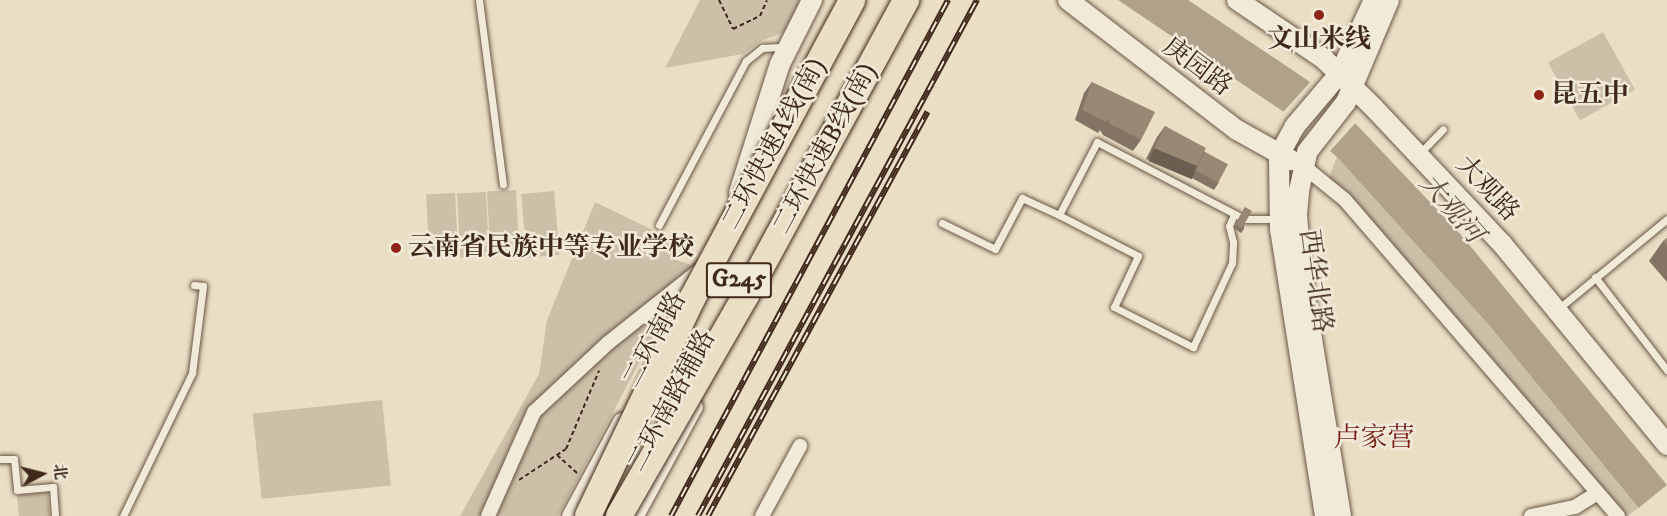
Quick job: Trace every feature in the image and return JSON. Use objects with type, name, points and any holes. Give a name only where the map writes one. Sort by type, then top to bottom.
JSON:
[{"type":"highway","name":"二环快速A线(南)","points":[[590,516],[692,299],[852,0]]},
{"type":"highway","name":"二环快速B线(南)","points":[[619,516],[746,295],[906,0]]},
{"type":"main road","name":"二环南路","points":[[614,516],[857,41],[868,0]]},
{"type":"main road","name":"二环南路","points":[[590,516],[857,41],[890,0]]},
{"type":"street","points":[[723,231],[786,47],[812,0]]},
{"type":"street","name":"庚园路","points":[[1068,0],[1165,78],[1237,130],[1279,155],[1302,165]]},
{"type":"street","name":"大观路","points":[[1237,0],[1347,79],[1558,309],[1667,445]]},
{"type":"street","points":[[1347,79],[1374,0]]},
{"type":"street","points":[[1347,79],[1389,0]]},
{"type":"street","name":"二环南路辅路","points":[[569,516],[723,231],[857,41]]},
{"type":"street","name":"二环南路辅路","points":[[637,516],[785,239],[857,41]]},
{"type":"street","name":"西华北路","points":[[1326,516],[1279,218],[1279,155],[1295,126],[1325,91],[1347,79]]},
{"type":"street","name":"西华北路","points":[[1341,516],[1303,285],[1297,215],[1302,165],[1313,142],[1341,108],[1347,79]]},
{"type":"street","points":[[1302,165],[1344,200],[1618,516]]},
{"type":"street","points":[[488,516],[534,412],[608,344],[704,267]]},
{"type":"street","points":[[762,516],[800,446]]},
{"type":"street","points":[[1531,516],[1575,507],[1597,493]]},
{"type":"lane","points":[[479,0],[503,184]]},
{"type":"lane","points":[[659,225],[746,61],[762,48],[786,47]]},
{"type":"lane","points":[[1418,154],[1443,129]]},
{"type":"lane","points":[[1059,215],[1097,142],[1250,222],[1279,218]]},
{"type":"lane","points":[[942,223],[995,249],[1022,198],[1059,215],[1138,256],[1114,307],[1193,347],[1232,263],[1229,226],[1234,214]]},
{"type":"lane","points":[[1558,309],[1667,219]]},
{"type":"lane","points":[[1595,277],[1667,370]]},
{"type":"lane","points":[[123,516],[192,374],[203,286],[194,285]]},
{"type":"lane","points":[[0,459],[14,459],[17,490],[53,487],[55,516]]},
{"type":"path","points":[[719,0],[733,29],[760,16],[767,0]]},
{"type":"path","points":[[496,495],[566,449],[608,344]]},
{"type":"path","points":[[558,454],[587,482]]},
{"type":"shaded area","points":[[700,0],[804,0],[790,30],[761,41],[743,54],[665,68]]},
{"type":"shaded area","points":[[1118,0],[1188,0],[1310,82],[1355,123],[1462,236],[1667,485],[1667,516],[1645,516],[1488,324],[1337,157],[1284,112]]},
{"type":"shaded area","points":[[1603,32],[1635,90],[1580,120],[1548,63]]},
{"type":"shaded area","points":[[1337,157],[1488,324],[1638,508],[1627,516],[1610,516],[1325,188]]},
{"type":"shaded area","points":[[516,190],[519,254],[490,255],[487,192]]},
{"type":"shaded area","points":[[554,191],[560,255],[527,258],[521,194]]},
{"type":"shaded area","points":[[486,192],[489,256],[460,257],[457,194]]},
{"type":"shaded area","points":[[455,193],[458,257],[429,258],[426,195]]},
{"type":"shaded area","points":[[595,202],[667,237],[674,259],[691,265],[558,516],[460,516],[539,374],[547,320]]},
{"type":"shaded area","points":[[382,400],[391,486],[262,499],[253,414]]},
{"type":"shaded area","points":[[47,492],[50,516],[19,516],[17,495]]},
{"type":"pier","points":[[1312,80],[1357,121],[1327,154],[1282,113]]},
{"type":"pier","points":[[1667,485],[1667,516],[1641,516],[1636,510]]},
{"type":"building","points":[[1092,82],[1155,112],[1141,140],[1110,124],[1108,119],[1106,122],[1082,110]]},
{"type":"building","points":[[1165,126],[1206,148],[1197,166],[1154,148]]},
{"type":"building","points":[[1205,152],[1228,164],[1218,183],[1195,171]]},
{"type":"building","points":[[1245,207],[1252,211],[1242,228],[1235,224]]},
{"type":"railway","points":[[671,516],[948,0]]},
{"type":"railway","points":[[698,516],[977,0]]},
{"type":"railway","points":[[708,516],[927,112]]},
{"type":"place","name":"文山米线","points":[[1319,15]]},
{"type":"place","name":"昆五中","points":[[1539,95]]},
{"type":"place","name":"云南省民族中等专业学校","points":[[396,248]]},
{"type":"district","name":"卢家营","points":[[1374,439]]},
{"type":"water label","name":"大观河","points":[[1451,209]]}]
